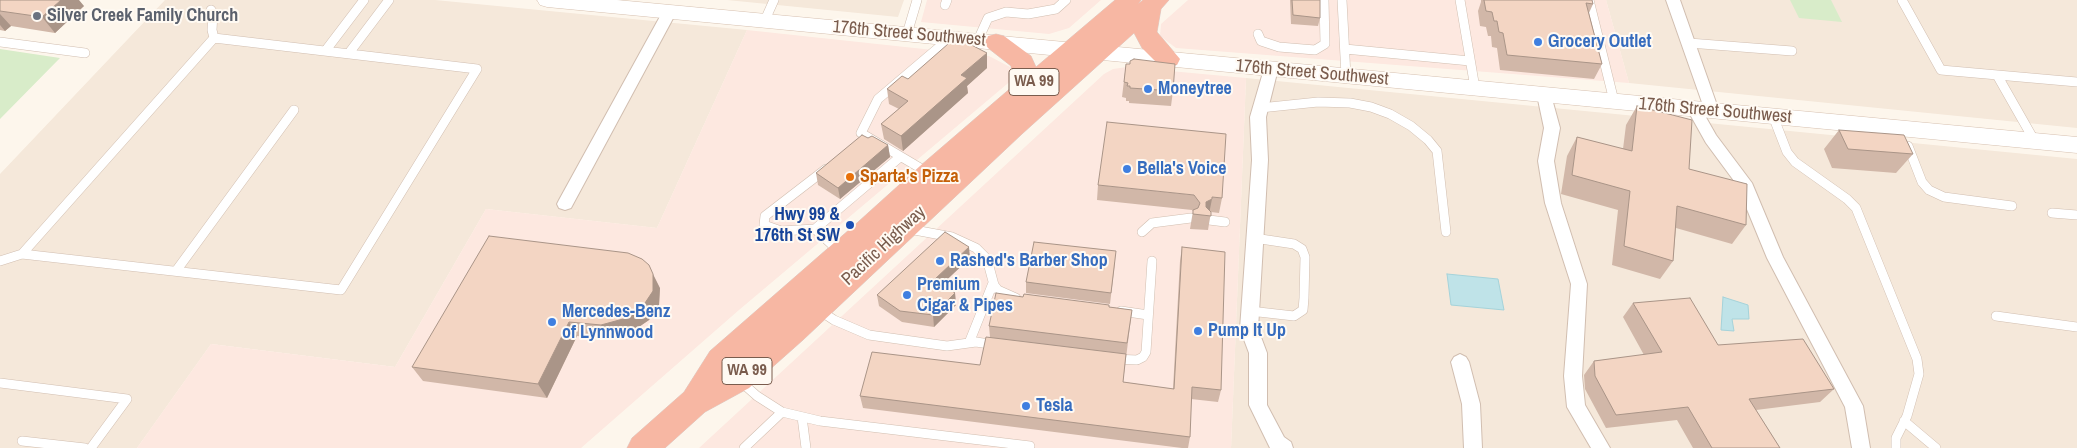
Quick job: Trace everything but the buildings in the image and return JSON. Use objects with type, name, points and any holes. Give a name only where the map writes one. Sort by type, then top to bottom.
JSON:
[{"type":"highway","points":[[1145,2],[1145,32],[1150,42],[1168,59]]},
{"type":"highway","name":"Pacific Highway","points":[[694,402],[721,360],[842,254],[929,173],[1072,49],[1145,2]]},
{"type":"highway","name":"Pacific Highway","points":[[643,448],[694,402],[738,379],[776,346],[1013,126],[1098,52],[1145,2]]},
{"type":"highway","points":[[987,41],[1022,62],[1025,70],[1026,89]]},
{"type":"highway","points":[[776,346],[783,323],[829,279],[842,254]]},
{"type":"street","name":"176th Street Southwest","points":[[547,0],[624,4],[670,11],[907,34],[2077,145]]},
{"type":"street","points":[[1673,0],[1688,43],[1711,139],[1744,183],[1775,258],[1854,406],[1861,448]]},
{"type":"street","points":[[565,204],[670,11]]},
{"type":"street","points":[[1271,69],[1258,117],[1260,160],[1249,329],[1258,353],[1258,405],[1277,443],[1284,448]]},
{"type":"street","points":[[1544,95],[1552,128],[1546,161],[1553,203],[1579,284],[1573,376],[1576,407],[1601,448]]},
{"type":"street","points":[[1460,362],[1471,404],[1473,448]]},
{"type":"lane","points":[[326,50],[364,0]]},
{"type":"lane","points":[[349,53],[390,0]]},
{"type":"lane","points":[[765,20],[774,0]]},
{"type":"lane","points":[[907,34],[917,0]]},
{"type":"lane","points":[[987,41],[988,18],[1006,12],[1028,14],[1056,9],[1066,0]]},
{"type":"lane","points":[[1258,34],[1261,41],[1279,47],[1315,50],[1325,44],[1324,0]]},
{"type":"lane","points":[[1342,0],[1346,76]]},
{"type":"lane","points":[[1460,0],[1475,88]]},
{"type":"lane","points":[[1589,0],[1614,101]]},
{"type":"lane","points":[[1902,0],[1941,70],[2077,82]]},
{"type":"lane","points":[[211,10],[213,13],[212,30],[214,38]]},
{"type":"lane","points":[[0,261],[22,254],[341,290],[477,69],[214,38]]},
{"type":"lane","points":[[22,254],[214,38]]},
{"type":"lane","points":[[929,173],[861,133],[878,100],[950,38]]},
{"type":"lane","points":[[0,42],[85,53]]},
{"type":"lane","points":[[1688,43],[1792,51]]},
{"type":"lane","points":[[1345,49],[1470,61]]},
{"type":"lane","points":[[1997,75],[2034,140]]},
{"type":"lane","points":[[1260,108],[1318,102],[1350,103],[1371,107],[1390,114],[1411,126],[1428,140],[1436,151],[1446,232]]},
{"type":"lane","points":[[176,271],[294,110]]},
{"type":"lane","points":[[1774,116],[1787,152],[1795,162],[1847,199],[1856,208],[1917,359],[1919,374],[1904,421],[1896,438],[1896,448]]},
{"type":"lane","points":[[1902,128],[1922,182],[1930,190],[1944,197],[2012,206]]},
{"type":"lane","points":[[859,143],[867,137]]},
{"type":"lane","points":[[836,161],[765,216],[764,225],[781,231],[815,229],[900,157]]},
{"type":"lane","points":[[2052,213],[2077,215]]},
{"type":"lane","points":[[1142,232],[1152,223],[1191,218]]},
{"type":"lane","points":[[1209,220],[1225,222]]},
{"type":"lane","points":[[904,228],[952,237],[976,248],[987,259],[993,283],[998,290],[1007,295],[1025,299]]},
{"type":"lane","points":[[815,229],[842,254]]},
{"type":"lane","points":[[1250,311],[1294,316],[1303,310],[1304,298],[1305,258],[1302,249],[1294,244],[1254,238]]},
{"type":"lane","points":[[1101,357],[1130,361],[1143,357],[1146,352],[1152,261]]},
{"type":"lane","points":[[969,343],[993,283]]},
{"type":"lane","points":[[816,309],[834,320],[869,335],[947,346],[969,343],[1005,346]]},
{"type":"lane","points":[[1110,310],[1148,315]]},
{"type":"lane","points":[[1996,316],[2077,327]]},
{"type":"lane","points":[[738,379],[757,396],[782,412],[802,417],[820,421],[1030,446],[1029,448]]},
{"type":"lane","points":[[0,383],[127,399],[91,448]]},
{"type":"lane","points":[[744,448],[782,412]]},
{"type":"lane","points":[[802,417],[806,448]]},
{"type":"lane","points":[[1904,421],[1936,448]]},
{"type":"lane","points":[[22,441],[85,448]]},
{"type":"shaded area","points":[[165,0],[435,0],[747,30],[657,228],[486,209],[395,367],[211,344],[137,448],[0,448],[0,174]]},
{"type":"shaded area","points":[[727,0],[904,0],[898,17]]},
{"type":"shaded area","points":[[927,0],[1101,0],[1069,28],[1049,34],[921,22]]},
{"type":"shaded area","points":[[1188,0],[1606,0],[1629,83],[1176,48],[1160,36],[1161,24]]},
{"type":"shaded area","points":[[1606,0],[2077,0],[2077,128],[1629,83]]},
{"type":"shaded area","points":[[747,30],[989,56],[1010,67],[1013,79],[739,310],[581,448],[137,448],[211,344],[395,367],[486,209],[657,228]]},
{"type":"shaded area","points":[[1127,67],[1246,78],[1231,448],[699,448],[1104,74],[1113,69]]},
{"type":"shaded area","points":[[1246,78],[2077,159],[2077,448],[1231,448]]},
{"type":"green space","points":[[1790,0],[1831,0],[1842,22],[1799,18]]},
{"type":"green space","points":[[0,49],[60,58],[0,119]]},
{"type":"water","points":[[1447,274],[1498,279],[1504,310],[1451,305]]},
{"type":"water","points":[[1723,297],[1748,305],[1749,319],[1732,319],[1734,331],[1721,330]]},
{"type":"place","name":"Silver Creek Family Church","points":[[37,16]]},
{"type":"place","name":"Grocery Outlet","points":[[1538,42]]},
{"type":"place","name":"Moneytree","points":[[1148,89]]},
{"type":"place","name":"Bella's Voice","points":[[1127,169]]},
{"type":"place","name":"Sparta's Pizza","points":[[850,177]]},
{"type":"place","name":"Hwy 99 & 176th St SW","points":[[850,225]]},
{"type":"place","name":"Rashed's Barber Shop","points":[[940,261]]},
{"type":"place","name":"Premium Cigar & Pipes","points":[[907,295]]},
{"type":"place","name":"Mercedes-Benz of Lynnwood","points":[[552,322]]},
{"type":"place","name":"Pump It Up","points":[[1198,331]]},
{"type":"place","name":"Tesla","points":[[1026,406]]}]
